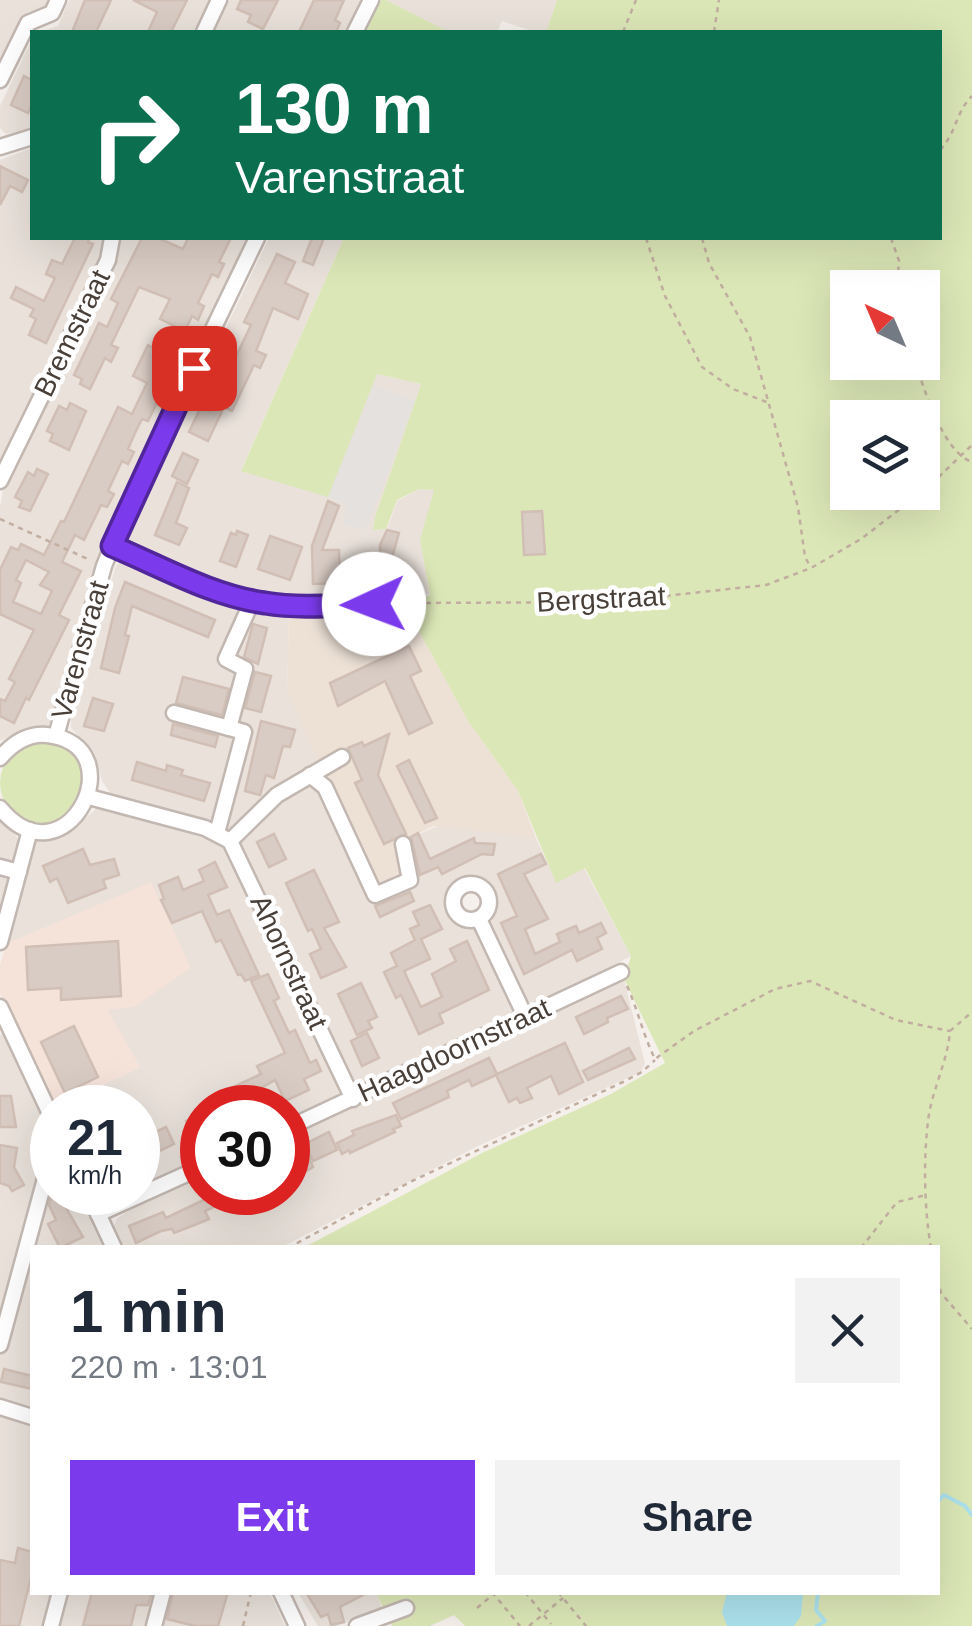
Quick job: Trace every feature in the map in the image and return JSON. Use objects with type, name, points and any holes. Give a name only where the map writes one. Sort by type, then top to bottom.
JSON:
[{"type":"street","points":[[0,80],[28,24],[52,13],[58,0]]},
{"type":"street","points":[[205,30],[220,0]]},
{"type":"street","points":[[357,30],[371,0]]},
{"type":"street","points":[[0,147],[30,138]]},
{"type":"street","name":"Bremstraat","points":[[0,482],[108,260],[112,240]]},
{"type":"street","name":"Varenstraat","points":[[56,736],[112,546],[256,240]]},
{"type":"street","points":[[112,546],[230,596],[252,601],[302,606],[403,603]]},
{"type":"street","points":[[229,728],[245,669],[226,659],[252,601]]},
{"type":"street","points":[[174,713],[244,732],[224,837]]},
{"type":"street","name":"Varenstraat","points":[[0,758],[10,746],[29,736],[56,736],[79,749],[85,759],[91,784],[88,796]]},
{"type":"street","points":[[224,837],[310,775],[342,757]]},
{"type":"street","points":[[310,775],[325,787],[375,895],[410,880],[404,844]]},
{"type":"street","points":[[0,808],[10,820],[30,830],[60,828],[82,810],[88,796],[224,837]]},
{"type":"street","points":[[0,942],[30,830]]},
{"type":"street","name":"Ahornstraat","points":[[224,837],[352,1098]]},
{"type":"street","points":[[0,867],[19,872]]},
{"type":"street","points":[[479,918],[525,1016]]},
{"type":"street","name":"Haagdoornstraat","points":[[310,1118],[621,972]]},
{"type":"street","points":[[2,1015],[36,1085]]},
{"type":"street","points":[[0,1346],[35,1215]]},
{"type":"street","points":[[98,1215],[113,1245]]},
{"type":"street","points":[[0,1407],[30,1416]]},
{"type":"street","points":[[51,1626],[59,1595]]},
{"type":"street","points":[[154,1626],[162,1595]]},
{"type":"street","points":[[282,1595],[297,1626]]},
{"type":"street","points":[[357,1626],[406,1608]]},
{"type":"path","points":[[625,30],[636,0]]},
{"type":"path","points":[[714,30],[719,0]]},
{"type":"path","points":[[942,148],[954,136],[956,122],[972,96]]},
{"type":"path","points":[[647,240],[665,296],[702,367],[733,389],[769,404]]},
{"type":"path","points":[[703,240],[709,263],[750,337],[798,507],[805,557],[811,568]]},
{"type":"path","points":[[892,240],[898,270]]},
{"type":"path","points":[[922,380],[937,422],[959,457],[972,462]]},
{"type":"path","name":"Bergstraat","points":[[940,475],[972,444]]},
{"type":"path","name":"Bergstraat","points":[[403,603],[609,602],[766,586],[811,568],[898,510]]},
{"type":"path","points":[[0,519],[104,566]]},
{"type":"path","points":[[621,972],[636,1006],[640,1029],[655,1059]]},
{"type":"path","points":[[294,1245],[412,1181],[642,1072],[694,1031],[775,989],[810,981],[896,1020],[950,1031]]},
{"type":"path","points":[[930,1245],[925,1214],[929,1117],[950,1031],[972,1012]]},
{"type":"path","points":[[864,1245],[874,1227],[898,1202],[927,1195]]},
{"type":"path","points":[[940,1288],[972,1330]]},
{"type":"path","points":[[244,1626],[251,1595]]},
{"type":"path","points":[[477,1608],[492,1595]]},
{"type":"path","points":[[496,1595],[520,1626]]},
{"type":"path","points":[[527,1595],[551,1624]]},
{"type":"path","points":[[560,1595],[586,1626]]},
{"type":"path","points":[[529,1626],[563,1598]]},
{"type":"shaded area","points":[[0,0],[49,0],[46,7],[28,12],[0,64]]},
{"type":"shaded area","points":[[69,0],[214,0],[199,30],[46,30],[58,26]]},
{"type":"shaded area","points":[[229,0],[363,0],[348,30],[213,30]]},
{"type":"shaded area","points":[[386,0],[557,0],[547,30],[529,30],[502,21],[498,30],[445,30]]},
{"type":"shaded area","points":[[30,43],[30,130],[6,134],[0,128],[0,106]]},
{"type":"shaded area","points":[[30,149],[30,240],[105,240],[103,252],[0,464],[0,160]]},
{"type":"shaded area","points":[[120,240],[250,240],[95,575],[49,725],[0,741],[3,490],[115,267]]},
{"type":"shaded area","points":[[268,240],[343,240],[241,470],[377,374],[421,384],[373,530],[387,529],[397,501],[419,489],[435,490],[420,540],[430,594],[271,597],[236,589],[131,546],[127,534]]},
{"type":"shaded area","points":[[374,385],[415,401],[363,530],[344,524],[346,505],[328,497]]},
{"type":"shaded area","points":[[121,562],[231,604],[289,614],[287,692],[396,844],[440,825],[536,838],[556,882],[584,868],[631,956],[540,1003],[525,1002],[490,925],[497,894],[478,878],[461,880],[448,894],[448,911],[452,919],[478,931],[515,1005],[514,1013],[363,1085],[357,1084],[237,838],[228,830],[113,797],[102,781],[95,754],[71,728],[116,565]]},
{"type":"shaded area","points":[[409,613],[468,721],[518,791],[536,838],[434,826],[396,844],[400,873],[375,884],[287,692],[289,614]]},
{"type":"shaded area","points":[[98,807],[217,842],[229,851],[342,1089],[338,1097],[310,1111],[310,1085],[180,1085],[180,1170],[160,1180],[160,1085],[103,1085],[140,1067],[107,1010],[151,883],[6,944],[32,846],[39,840],[67,834]]},
{"type":"shaded area","points":[[0,820],[21,847],[0,923]]},
{"type":"shaded area","points":[[151,882],[191,968],[134,1007],[108,1010],[140,1067],[103,1085],[46,1085],[0,994],[0,965],[6,944]]},
{"type":"shaded area","points":[[624,979],[645,1063],[641,1072],[480,1145],[286,1245],[123,1245],[114,1226],[117,1219],[123,1215],[160,1215],[160,1196],[180,1186],[180,1215],[310,1215],[310,1126]]},
{"type":"shaded area","points":[[0,1034],[7,1037],[30,1088],[30,1215],[91,1215],[106,1245],[30,1245],[30,1407],[0,1399]]},
{"type":"shaded area","points":[[0,1416],[30,1424],[30,1595],[54,1595],[46,1626],[0,1626]]},
{"type":"shaded area","points":[[67,1595],[271,1595],[285,1626],[59,1626]]},
{"type":"shaded area","points":[[299,1595],[377,1595],[382,1608],[336,1626],[318,1626]]},
{"type":"green space","points":[[381,0],[386,0],[445,30],[366,30]]},
{"type":"green space","points":[[557,0],[972,0],[972,1626],[465,1626],[454,1615],[430,1626],[392,1626],[377,1595],[940,1595],[940,1245],[309,1245],[484,1152],[609,1095],[665,1063],[624,979],[631,956],[585,868],[556,883],[518,791],[468,721],[409,613],[430,594],[420,540],[434,490],[419,489],[397,500],[386,529],[373,530],[421,384],[377,374],[328,497],[241,471],[343,240],[942,240],[942,30],[547,30]]},
{"type":"green space","points":[[42,741],[58,744],[72,753],[81,767],[81,799],[72,813],[58,822],[42,825],[26,822],[12,813],[3,799],[0,783],[3,767],[12,753],[26,744]]},
{"type":"water","points":[[726,1595],[803,1595],[801,1616],[794,1626],[727,1626],[722,1612]]},
{"type":"building","points":[[85,0],[111,0],[97,30],[73,30]]},
{"type":"building","points":[[133,0],[187,0],[172,30],[149,30],[157,12]]},
{"type":"building","points":[[241,0],[278,0],[263,29],[248,22],[251,15],[237,9]]},
{"type":"building","points":[[314,0],[344,0],[335,20],[340,23],[337,30],[300,30]]},
{"type":"building","points":[[24,76],[30,79],[28,113],[11,105]]},
{"type":"building","points":[[0,166],[28,180],[22,192],[10,186],[0,205]]},
{"type":"building","points":[[74,240],[89,240],[93,244],[46,343],[29,335],[36,319],[30,316],[34,309],[11,298],[16,287],[44,301],[55,278],[46,274],[52,260],[62,264]]},
{"type":"building","points":[[141,240],[163,240],[183,249],[187,240],[230,240],[219,262],[224,264],[218,277],[212,274],[198,303],[204,306],[198,320],[192,316],[185,331],[160,319],[170,299],[139,287],[111,345],[118,348],[111,362],[105,358],[90,389],[74,375],[99,323],[107,327],[118,303],[111,299]]},
{"type":"building","points":[[311,240],[323,240],[313,265],[303,261]]},
{"type":"building","points":[[277,254],[295,262],[285,283],[308,294],[298,319],[273,308],[256,351],[266,355],[260,368],[254,365],[232,411],[224,407],[208,441],[189,432],[201,407],[210,411],[251,325],[244,322]]},
{"type":"building","points":[[148,345],[162,352],[165,346],[176,351],[158,387],[163,390],[148,421],[142,419],[128,449],[134,452],[128,464],[122,461],[108,491],[114,494],[107,507],[101,505],[84,540],[75,535],[62,562],[81,571],[59,615],[69,620],[14,723],[0,716],[0,699],[5,701],[15,682],[9,679],[34,630],[0,614],[0,570],[11,547],[18,550],[21,544],[44,555],[61,521],[64,522],[118,407],[132,414],[147,383],[133,376]],"holes":[[[26,560],[49,572],[40,585],[52,591],[41,614],[13,602],[21,583],[16,580]]]},
{"type":"building","points":[[70,403],[86,411],[69,450],[50,441],[53,434],[47,431],[59,406],[67,410]]},
{"type":"building","points":[[183,453],[198,460],[187,484],[172,476]]},
{"type":"building","points":[[37,469],[48,474],[30,511],[19,507],[22,501],[15,497],[28,472],[34,476]]},
{"type":"building","points":[[177,482],[189,488],[176,523],[187,528],[179,545],[155,535]]},
{"type":"building","points":[[328,501],[339,506],[322,550],[339,550],[340,583],[313,584],[312,546]]},
{"type":"building","points":[[542,511],[545,554],[524,555],[522,512]]},
{"type":"building","points":[[387,530],[399,533],[391,561],[402,561],[402,573],[399,582],[385,583],[383,587],[380,545]]},
{"type":"building","points":[[237,531],[248,535],[236,567],[220,561],[231,533],[236,535]]},
{"type":"building","points":[[270,536],[302,547],[290,580],[258,569]]},
{"type":"building","points":[[125,582],[215,620],[208,637],[132,606],[119,673],[101,668]]},
{"type":"building","points":[[253,624],[267,628],[258,664],[244,657]]},
{"type":"building","points":[[409,646],[421,671],[410,676],[432,723],[409,734],[385,681],[338,706],[330,683]]},
{"type":"building","points":[[255,672],[271,676],[261,712],[245,708]]},
{"type":"building","points":[[183,677],[229,689],[222,715],[176,703]]},
{"type":"building","points":[[93,698],[113,704],[104,731],[84,726]]},
{"type":"building","points":[[261,721],[295,730],[290,747],[283,746],[274,778],[266,775],[260,795],[245,791]]},
{"type":"building","points":[[173,724],[218,736],[215,747],[171,735]]},
{"type":"building","points":[[389,734],[378,775],[406,834],[384,844],[355,783],[362,780],[348,748],[362,742],[364,746]]},
{"type":"building","points":[[409,760],[437,818],[425,823],[397,766]]},
{"type":"building","points":[[137,762],[166,771],[167,765],[183,770],[181,775],[210,783],[204,801],[132,780]]},
{"type":"building","points":[[418,833],[430,859],[474,838],[475,843],[495,844],[493,855],[482,854],[442,874],[438,867],[420,875],[411,837]]},
{"type":"building","points":[[274,834],[286,859],[269,867],[257,842]]},
{"type":"building","points":[[83,849],[90,865],[114,859],[119,875],[103,880],[106,888],[68,903],[57,878],[50,882],[43,866]]},
{"type":"building","points":[[541,854],[546,864],[524,874],[548,919],[525,929],[535,954],[560,942],[557,934],[576,926],[579,933],[601,923],[606,933],[597,938],[602,949],[577,961],[572,950],[524,974],[501,923],[517,916],[498,874]]},
{"type":"building","points":[[215,862],[227,887],[208,895],[217,915],[229,910],[259,975],[245,981],[238,975],[221,940],[216,942],[202,911],[172,923],[161,900],[164,899],[159,885],[178,877],[183,890],[204,881],[199,870]]},
{"type":"building","points":[[314,870],[339,922],[324,928],[346,967],[321,978],[310,954],[321,949],[312,929],[308,931],[286,883]]},
{"type":"building","points":[[410,892],[414,901],[380,917],[375,906]]},
{"type":"building","points":[[430,905],[442,929],[421,939],[430,959],[404,971],[421,1007],[442,997],[432,974],[456,961],[450,949],[467,941],[489,990],[439,1014],[443,1023],[419,1034],[401,995],[396,998],[384,972],[397,966],[391,953],[415,940],[410,929],[419,925],[413,912]]},
{"type":"building","points":[[118,941],[121,996],[61,1000],[61,988],[28,990],[26,947]]},
{"type":"building","points":[[268,974],[279,998],[274,1001],[289,1033],[295,1030],[310,1063],[316,1060],[321,1071],[304,1079],[307,1085],[277,1085],[275,1080],[266,1085],[237,1085],[261,1074],[257,1066],[285,1053],[251,981]]},
{"type":"building","points":[[361,983],[377,1017],[368,1021],[372,1028],[357,1035],[338,994]]},
{"type":"building","points":[[621,996],[628,1009],[584,1034],[576,1017]]},
{"type":"building","points":[[74,1026],[98,1077],[82,1085],[61,1085],[41,1042]]},
{"type":"building","points":[[367,1033],[379,1058],[362,1066],[351,1041]]},
{"type":"building","points":[[565,1043],[583,1082],[559,1094],[551,1076],[527,1088],[532,1098],[509,1102],[496,1075],[472,1086],[469,1080],[447,1091],[449,1097],[401,1119],[393,1103],[489,1058],[497,1074]]},
{"type":"building","points":[[629,1048],[635,1059],[588,1080],[583,1071]]},
{"type":"building","points":[[0,1096],[11,1096],[16,1127],[0,1127]]},
{"type":"building","points":[[396,1115],[401,1126],[393,1129],[395,1132],[342,1154],[337,1143],[354,1135],[352,1131]]},
{"type":"building","points":[[166,1127],[174,1144],[160,1151],[160,1130]]},
{"type":"building","points":[[329,1132],[337,1150],[313,1161],[310,1142]]},
{"type":"building","points":[[0,1145],[17,1148],[14,1167],[24,1185],[12,1191],[0,1183]]},
{"type":"building","points":[[180,1211],[180,1215],[207,1215],[209,1219],[174,1233],[172,1229],[161,1231],[136,1243],[129,1226],[163,1212],[166,1218]]},
{"type":"building","points":[[54,1215],[70,1215],[83,1237],[58,1245],[48,1224],[56,1220]]},
{"type":"building","points":[[4,1369],[30,1376],[30,1389],[1,1382]]},
{"type":"building","points":[[18,1548],[30,1551],[30,1581],[19,1626],[0,1626],[0,1560],[15,1563]]},
{"type":"building","points":[[91,1595],[151,1595],[148,1605],[136,1605],[131,1626],[83,1626]]},
{"type":"building","points":[[172,1595],[227,1595],[218,1626],[195,1626],[167,1619]]},
{"type":"building","points":[[308,1595],[363,1595],[340,1607],[344,1622],[331,1625],[328,1614],[321,1617]]},
{"type":"waterway","points":[[940,1499],[944,1495],[965,1506],[972,1515]]},
{"type":"waterway","points":[[817,1626],[825,1621],[816,1610],[818,1595]]},
{"type":"route","points":[[194,368],[112,546],[230,596],[302,606],[374,604]]}]
